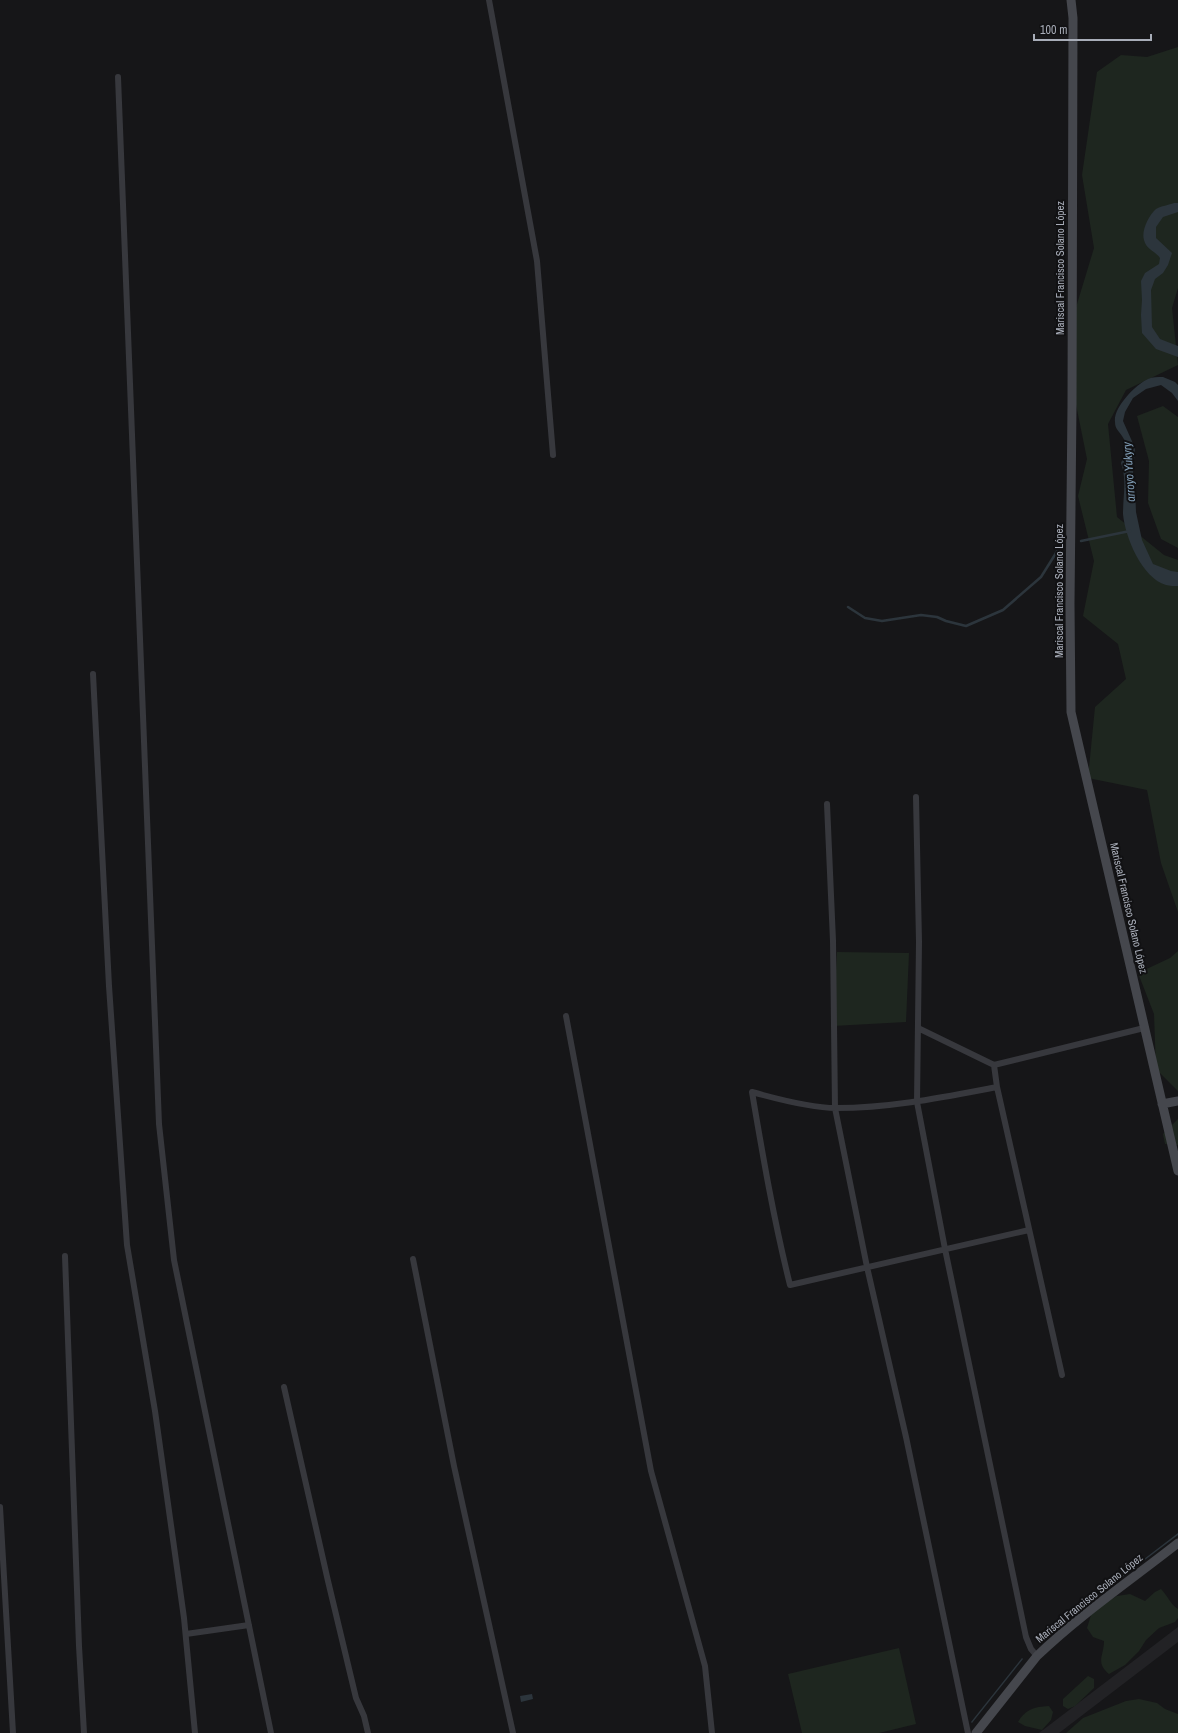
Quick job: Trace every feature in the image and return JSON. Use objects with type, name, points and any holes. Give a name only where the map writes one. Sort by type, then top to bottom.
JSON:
[{"type":"main road","name":"Mariscal Francisco Solano López","points":[[1071,0],[1073,18],[1070,696],[1074,728],[1178,1171]]},
{"type":"main road","points":[[1162,1104],[1178,1101]]},
{"type":"main road","name":"Mariscal Francisco Solano López","points":[[976,1733],[1037,1656],[1073,1624],[1178,1543]]},
{"type":"street","points":[[489,0],[537,261],[553,455]]},
{"type":"street","points":[[118,77],[160,1124],[174,1260],[271,1733]]},
{"type":"street","points":[[93,674],[109,986],[127,1245],[155,1411],[186,1634],[195,1733]]},
{"type":"street","points":[[916,797],[919,942],[917,1102],[945,1249],[1026,1637],[1029,1646],[1037,1656]]},
{"type":"street","points":[[827,804],[833,941],[835,1108],[867,1267],[906,1437],[968,1733]]},
{"type":"street","points":[[566,1016],[652,1471],[705,1666],[712,1733]]},
{"type":"street","points":[[918,1028],[994,1065],[1144,1028]]},
{"type":"street","points":[[994,1065],[1062,1375]]},
{"type":"street","points":[[998,1087],[917,1102],[835,1108],[782,1100],[752,1092],[768,1188],[790,1285],[1029,1230]]},
{"type":"street","points":[[65,1256],[79,1646],[84,1733]]},
{"type":"street","points":[[413,1259],[454,1466],[513,1733]]},
{"type":"street","points":[[284,1387],[356,1698],[366,1721],[368,1733]]},
{"type":"street","points":[[0,1507],[14,1733]]},
{"type":"street","points":[[186,1634],[249,1625]]},
{"type":"shaded area","points":[[1178,47],[1178,288],[1172,308],[1178,365],[1126,390],[1108,424],[1117,517],[1164,555],[1178,560],[1178,912],[1161,863],[1147,790],[1088,778],[1095,707],[1126,679],[1118,644],[1083,616],[1094,561],[1078,496],[1087,459],[1070,375],[1074,314],[1094,248],[1082,175],[1097,72],[1121,55],[1147,57]]},
{"type":"shaded area","points":[[1163,406],[1178,417],[1178,548],[1161,539],[1148,503],[1149,461],[1137,416]]},
{"type":"shaded area","points":[[1178,951],[1178,1091],[1156,1069],[1154,1014],[1138,973],[1170,958]]},
{"type":"shaded area","points":[[837,952],[909,953],[906,1022],[833,1026]]},
{"type":"shaded area","points":[[1178,1119],[1178,1145],[1165,1144],[1163,1134]]},
{"type":"shaded area","points":[[1161,1589],[1173,1605],[1178,1609],[1178,1618],[1175,1622],[1159,1628],[1146,1640],[1139,1651],[1125,1665],[1109,1674],[1102,1666],[1101,1662],[1104,1641],[1093,1637],[1087,1628],[1091,1615],[1101,1605],[1117,1596],[1130,1594],[1145,1601]]},
{"type":"shaded area","points":[[1178,1627],[1178,1642],[1059,1733],[1039,1733]]},
{"type":"shaded area","points":[[899,1648],[916,1724],[879,1733],[802,1733],[788,1674]]},
{"type":"shaded area","points":[[1088,1676],[1094,1679],[1094,1688],[1075,1706],[1068,1709],[1063,1706],[1063,1699]]},
{"type":"shaded area","points":[[1139,1699],[1157,1703],[1165,1709],[1178,1714],[1178,1733],[1066,1733],[1083,1718],[1126,1701]]},
{"type":"shaded area","points":[[1049,1706],[1053,1712],[1051,1720],[1042,1730],[1025,1726],[1018,1722],[1027,1711],[1039,1707]]},
{"type":"water","points":[[1178,203],[1178,212],[1163,217],[1156,227],[1156,238],[1172,253],[1168,265],[1163,273],[1155,279],[1151,290],[1152,327],[1160,339],[1178,346],[1178,357],[1156,349],[1142,333],[1141,315],[1141,281],[1145,273],[1159,264],[1160,258],[1145,243],[1143,236],[1145,228],[1148,219],[1156,209]]},
{"type":"water","name":"arroyo Yukyry","points":[[1153,377],[1163,377],[1175,382],[1178,385],[1178,401],[1172,393],[1161,385],[1146,389],[1133,398],[1125,412],[1123,421],[1135,448],[1133,473],[1136,512],[1142,540],[1153,564],[1178,572],[1178,586],[1170,586],[1157,581],[1142,566],[1131,545],[1124,523],[1123,514],[1124,475],[1121,463],[1125,453],[1125,442],[1115,424],[1117,410],[1137,386]]},
{"type":"water","points":[[1178,1533],[1178,1535],[1064,1621],[1038,1645],[1063,1621]]},
{"type":"water","points":[[1022,1658],[1023,1659],[972,1723],[971,1722]]},
{"type":"water","points":[[532,1694],[533,1699],[521,1702],[520,1696]]},
{"type":"waterway","points":[[1081,541],[1130,531]]},
{"type":"waterway","points":[[848,607],[865,618],[882,621],[921,615],[937,617],[966,626],[1003,610],[1041,577],[1061,545]]}]
